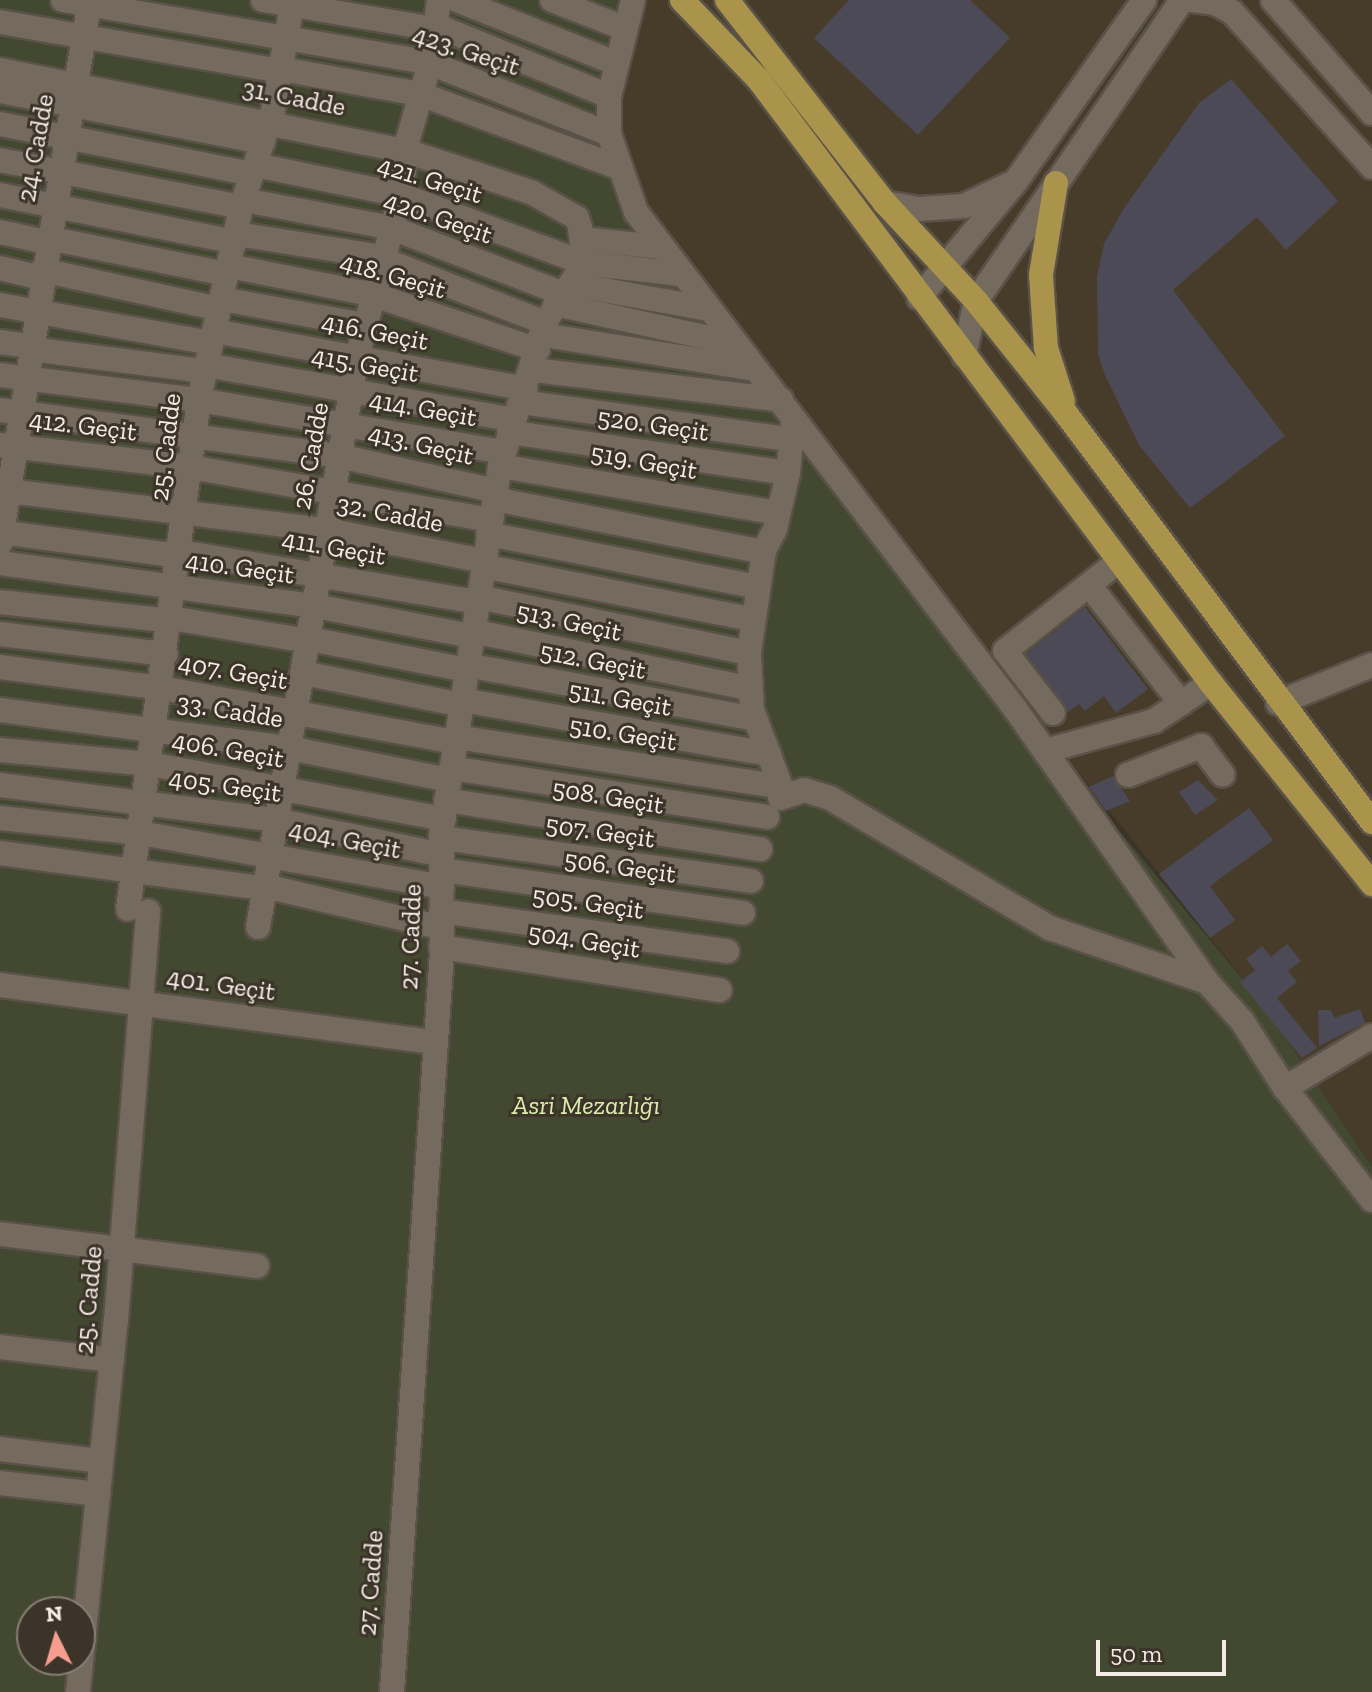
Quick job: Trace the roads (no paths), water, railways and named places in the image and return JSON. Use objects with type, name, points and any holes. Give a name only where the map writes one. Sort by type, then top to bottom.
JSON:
[{"type":"main road","points":[[682,0],[759,80],[919,298],[1211,683],[1372,884]]},
{"type":"main road","points":[[727,0],[885,203],[944,273],[976,301],[1067,415],[1278,703],[1372,822]]},
{"type":"main road","points":[[1056,183],[1041,275],[1046,348],[1067,415]]},
{"type":"street","name":"423. Geçit","points":[[63,0],[430,63],[609,134]]},
{"type":"street","points":[[263,0],[435,27],[609,96]]},
{"type":"street","name":"26. Cadde","points":[[258,927],[357,357],[371,294],[401,195],[420,94],[430,63],[439,0]]},
{"type":"street","points":[[457,0],[615,63]]},
{"type":"street","points":[[552,0],[624,28]]},
{"type":"street","points":[[633,0],[609,96],[609,134],[617,167],[636,212],[679,274],[781,400],[791,431],[1045,751],[1207,982],[1242,1021],[1285,1088],[1372,1200]]},
{"type":"street","points":[[919,298],[944,273],[1016,181],[1144,0]]},
{"type":"street","points":[[964,356],[976,301],[1182,0],[1215,3],[1232,12],[1372,167]]},
{"type":"street","points":[[1273,0],[1372,113]]},
{"type":"street","name":"24. Cadde","points":[[1,536],[10,411],[25,379],[90,3]]},
{"type":"street","name":"25. Cadde","points":[[78,1692],[112,1360],[139,1001],[136,867],[140,833],[181,554],[199,400],[242,204],[260,151],[281,70],[293,3]]},
{"type":"street","points":[[0,22],[420,94],[617,167]]},
{"type":"street","name":"31. Cadde","points":[[0,70],[260,151],[409,152],[531,192],[577,218],[583,251]]},
{"type":"street","points":[[0,91],[74,94]]},
{"type":"street","name":"421. Geçit","points":[[0,124],[67,136],[260,151],[583,251]]},
{"type":"street","name":"420. Geçit","points":[[0,160],[392,228],[533,371]]},
{"type":"street","points":[[885,203],[919,209],[964,206],[1016,181]]},
{"type":"street","points":[[0,195],[236,238],[383,258],[533,371],[791,431]]},
{"type":"street","name":"418. Geçit","points":[[0,232],[371,294],[533,371]]},
{"type":"street","points":[[583,251],[659,247]]},
{"type":"street","points":[[583,251],[679,274]]},
{"type":"street","name":"27. Cadde","points":[[392,1692],[435,1042],[444,855],[456,739],[492,511],[533,371],[583,251]]},
{"type":"street","points":[[0,268],[42,274],[213,336],[364,325]]},
{"type":"street","name":"416. Geçit","points":[[0,305],[357,357],[533,371]]},
{"type":"street","points":[[533,371],[708,309]]},
{"type":"street","name":"415. Geçit","points":[[0,342],[30,348],[213,336],[351,390],[533,371]]},
{"type":"street","points":[[533,371],[737,344]]},
{"type":"street","points":[[533,371],[753,369]]},
{"type":"street","points":[[533,371],[781,400]]},
{"type":"street","name":"414. Geçit","points":[[0,375],[199,400],[345,424],[533,371]]},
{"type":"street","name":"520. Geçit","points":[[533,371],[788,473]]},
{"type":"street","name":"519. Geçit","points":[[533,371],[778,513]]},
{"type":"street","name":"413. Geçit","points":[[10,411],[339,456],[492,511]]},
{"type":"street","points":[[776,801],[769,754],[755,719],[748,688],[749,653],[751,619],[764,552],[788,473],[791,431]]},
{"type":"street","name":"412. Geçit","points":[[7,446],[190,467],[492,511]]},
{"type":"street","name":"32. Cadde","points":[[4,490],[327,530],[751,619]]},
{"type":"street","points":[[492,511],[764,552]]},
{"type":"street","points":[[492,511],[757,587]]},
{"type":"street","name":"411. Geçit","points":[[1,536],[181,554],[320,573],[477,599],[749,653]]},
{"type":"street","points":[[1053,713],[1005,651],[1119,561]]},
{"type":"street","name":"410. Geçit","points":[[0,563],[315,606],[472,633]]},
{"type":"street","points":[[1089,585],[1181,703]]},
{"type":"street","name":"512. Geçit","points":[[0,602],[171,620],[310,640],[755,719]]},
{"type":"street","name":"513. Geçit","points":[[472,633],[748,688]]},
{"type":"street","points":[[0,634],[166,654]]},
{"type":"street","points":[[1278,703],[1372,665]]},
{"type":"street","name":"407. Geçit","points":[[0,667],[161,688],[456,739]]},
{"type":"street","name":"511. Geçit","points":[[303,673],[769,754]]},
{"type":"street","points":[[1045,751],[1154,721],[1211,683]]},
{"type":"street","name":"33. Cadde","points":[[0,710],[289,748],[444,855]]},
{"type":"street","points":[[1154,721],[1170,758]]},
{"type":"street","name":"510. Geçit","points":[[456,739],[776,801]]},
{"type":"street","points":[[1128,775],[1201,746],[1223,775]]},
{"type":"street","name":"406. Geçit","points":[[0,750],[150,764],[282,788],[444,855]]},
{"type":"street","name":"405. Geçit","points":[[0,785],[276,820],[444,855]]},
{"type":"street","points":[[0,853],[136,867],[265,887],[776,801],[804,790],[830,798],[1050,928],[1207,982]]},
{"type":"street","name":"404. Geçit","points":[[0,818],[140,833],[271,854],[444,855]]},
{"type":"street","name":"508. Geçit","points":[[444,855],[760,849]]},
{"type":"street","name":"507. Geçit","points":[[444,855],[751,881]]},
{"type":"street","name":"506. Geçit","points":[[444,855],[743,913]]},
{"type":"street","name":"505. Geçit","points":[[444,855],[727,951]]},
{"type":"street","name":"504. Geçit","points":[[444,855],[720,990]]},
{"type":"street","name":"401. Geçit","points":[[0,985],[435,1042]]},
{"type":"street","points":[[1285,1088],[1372,1036]]},
{"type":"street","points":[[0,1234],[257,1266]]},
{"type":"street","points":[[0,1347],[112,1360]]},
{"type":"street","points":[[0,1449],[101,1461]]},
{"type":"street","points":[[0,1483],[98,1494]]},
{"type":"park label","name":"Asri Mezarlığı","points":[[586,1106]]}]
